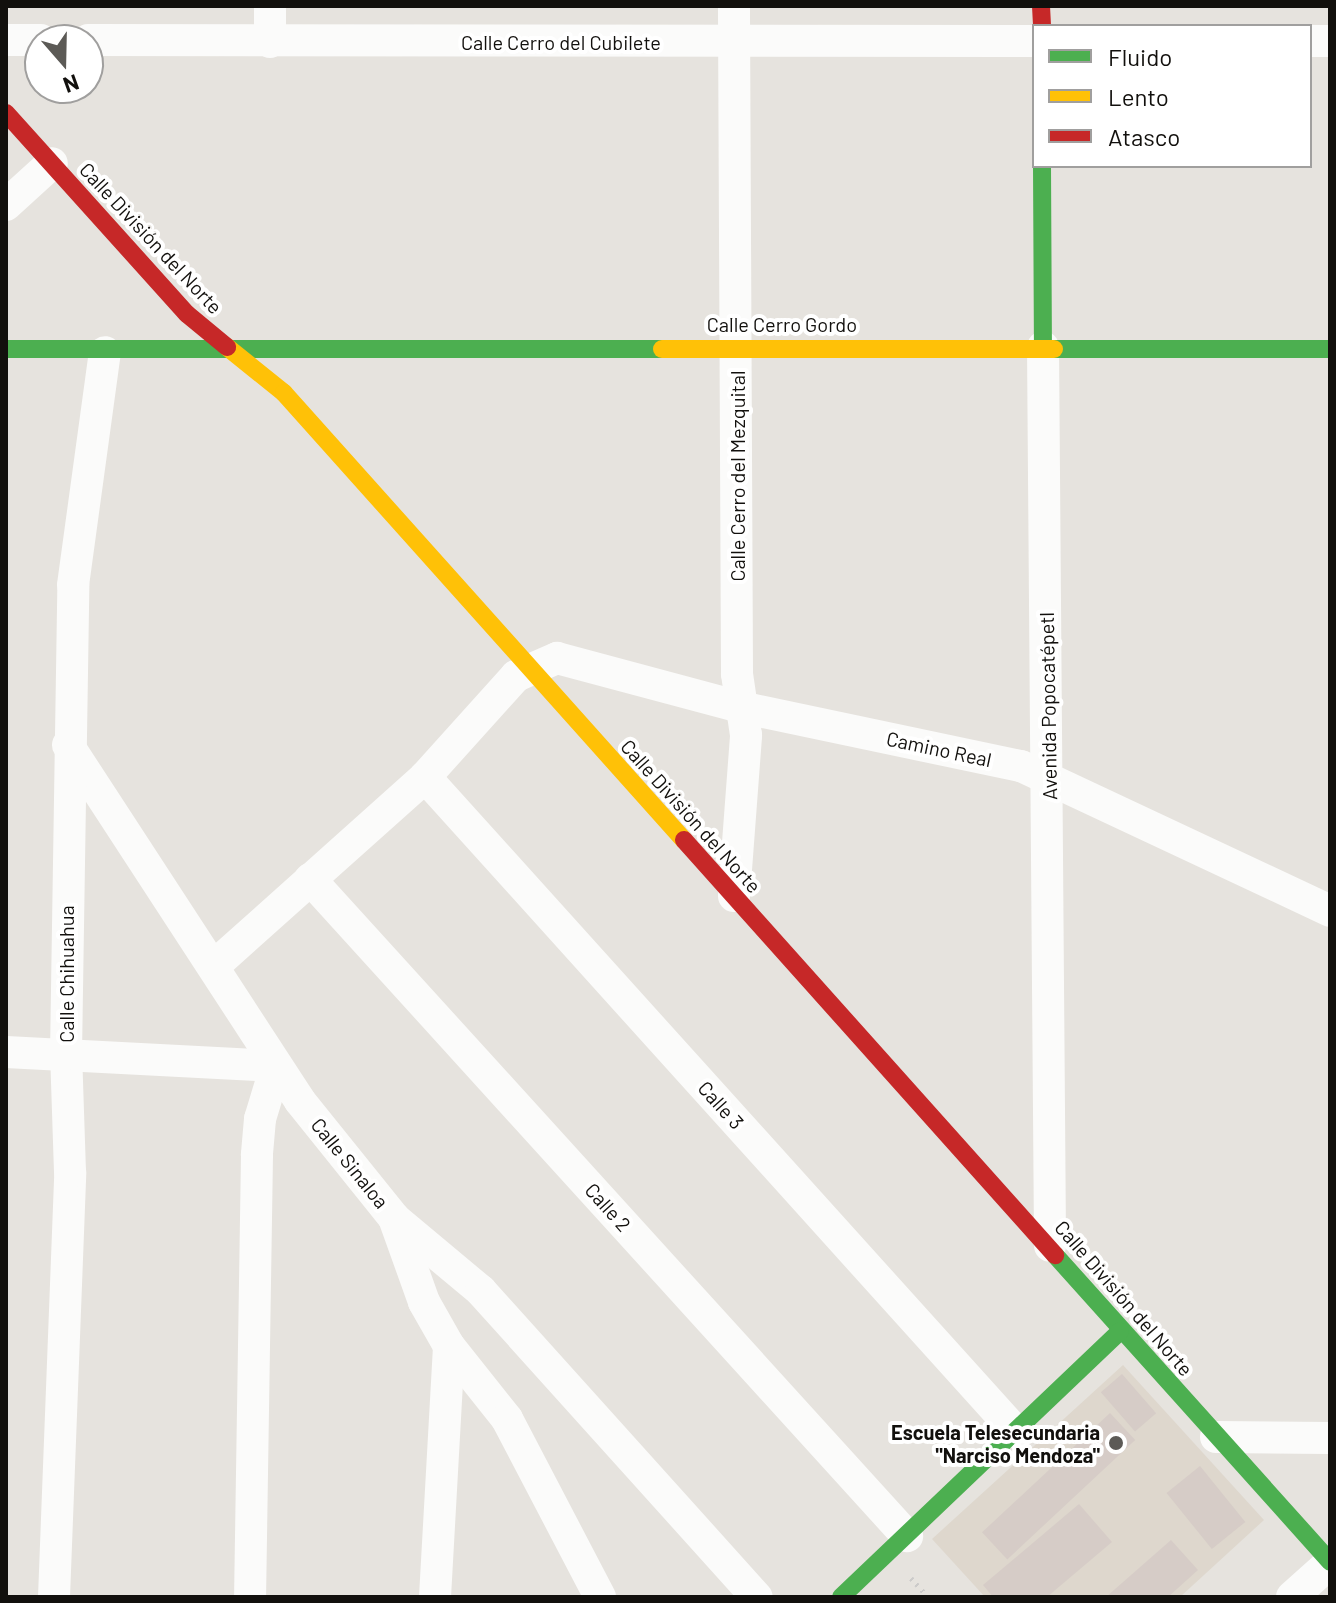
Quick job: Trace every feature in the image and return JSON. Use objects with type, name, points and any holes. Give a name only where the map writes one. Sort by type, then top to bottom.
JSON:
[{"type":"street","points":[[270,6],[270,42]]},
{"type":"street","name":"Calle Cerro del Mezquital","points":[[734,6],[740,707],[746,735],[734,896]]},
{"type":"street","name":"Calle Cerro del Cubilete","points":[[104,40],[1032,41]]},
{"type":"street","name":"Calle División del Norte","points":[[6,113],[187,314],[284,393],[527,669],[1050,1246],[1120,1331],[1330,1563]]},
{"type":"street","points":[[6,205],[52,163]]},
{"type":"street","name":"Avenida Popocatépetl","points":[[1042,168],[1049,775],[1050,1246]]},
{"type":"street","name":"Calle Cerro Gordo","points":[[105,352],[737,346],[1330,349]]},
{"type":"street","points":[[6,349],[105,352]]},
{"type":"street","name":"Calle Chihuahua","points":[[54,1597],[70,1172],[66,1054],[68,745],[77,538],[105,352]]},
{"type":"street","name":"Camino Real","points":[[527,669],[557,658],[570,660],[740,707],[1049,775],[1330,911]]},
{"type":"street","points":[[215,965],[425,777],[527,669]]},
{"type":"street","name":"Calle Sinaloa","points":[[68,745],[215,965],[276,1066],[394,1218],[424,1302],[449,1346],[507,1419],[600,1597]]},
{"type":"street","name":"Calle 3","points":[[425,777],[1017,1433]]},
{"type":"street","name":"Calle 2","points":[[310,879],[907,1536]]},
{"type":"street","points":[[6,1052],[276,1066],[260,1119],[257,1155],[250,1597]]},
{"type":"street","points":[[394,1218],[481,1291],[757,1597]]},
{"type":"street","points":[[841,1597],[1017,1433],[1120,1331]]},
{"type":"street","points":[[435,1597],[449,1346]]},
{"type":"street","points":[[1216,1437],[1330,1438]]},
{"type":"street","points":[[1292,1597],[1330,1563]]},
{"type":"shaded area","name":"Escuela Telesecundaria \"Narciso Mendoza\"","points":[[1123,1365],[1264,1520],[1180,1597],[985,1597],[932,1539]]},
{"type":"building","points":[[1122,1374],[1156,1413],[1135,1432],[1101,1392]]},
{"type":"building","points":[[1110,1413],[1135,1440],[1007,1559],[982,1532]]},
{"type":"building","points":[[1200,1466],[1245,1522],[1212,1549],[1167,1493]]},
{"type":"building","points":[[1079,1504],[1112,1542],[1047,1597],[993,1597],[983,1585]]},
{"type":"building","points":[[1171,1540],[1198,1570],[1168,1597],[1106,1597]]},
{"type":"traffic: fast","points":[[1042,168],[1043,347]]},
{"type":"traffic: fast","points":[[6,349],[662,349]]},
{"type":"traffic: fast","points":[[1054,349],[1330,349]]},
{"type":"traffic: fast","points":[[1055,1255],[1330,1562]]},
{"type":"traffic: fast","points":[[841,1597],[1120,1331]]},
{"type":"traffic: slow","points":[[227,347],[284,393],[684,840]]},
{"type":"traffic: slow","points":[[662,349],[1054,349]]},
{"type":"traffic: jam","points":[[1041,6],[1042,24]]},
{"type":"traffic: jam","points":[[6,113],[187,314],[227,347]]},
{"type":"traffic: jam","points":[[684,840],[1055,1255]]},
{"type":"place","name":"Escuela Telesecundaria \"Narciso Mendoza\"","points":[[1116,1443]]}]
